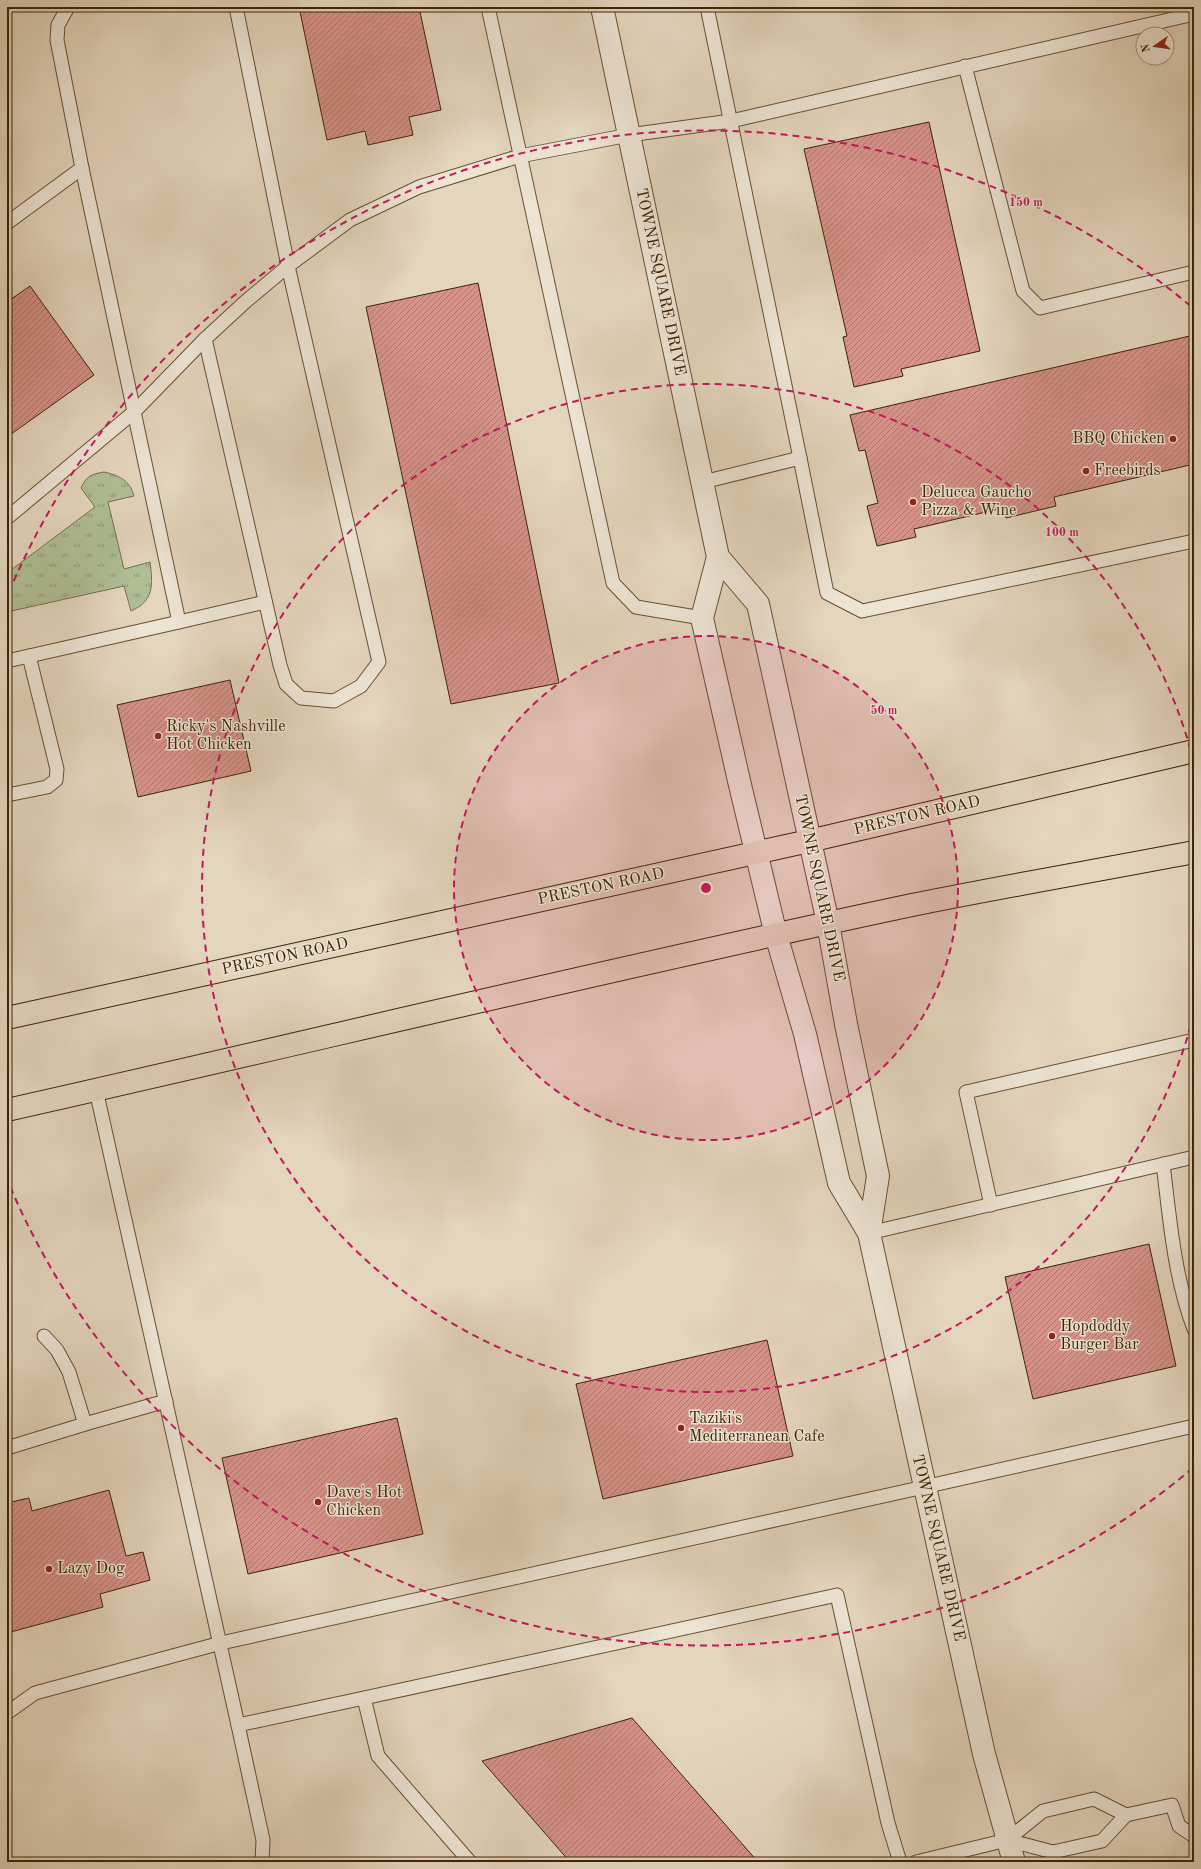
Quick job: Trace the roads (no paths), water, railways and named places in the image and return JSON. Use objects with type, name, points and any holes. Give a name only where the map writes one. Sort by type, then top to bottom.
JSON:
[{"type":"main road","name":"PRESTON ROAD","points":[[7,1018],[757,853],[1194,751]]},
{"type":"main road","points":[[7,1110],[426,1013],[828,923],[916,904],[1194,852]]},
{"type":"street","name":"TOWNE SQUARE DRIVE","points":[[602,7],[718,557],[702,618],[776,935],[805,1034],[839,1183],[869,1233],[984,1754],[1014,1862]]},
{"type":"street","name":"TOWNE SQUARE DRIVE","points":[[718,557],[758,604],[796,774],[809,841],[828,923],[846,1024],[878,1176],[869,1233]]},
{"type":"lane","points":[[68,7],[58,25],[57,40],[82,168],[180,622]]},
{"type":"lane","points":[[205,339],[265,602],[286,684],[301,698],[334,701],[361,686],[379,662],[288,266],[236,7]]},
{"type":"lane","points":[[488,7],[613,584],[636,607],[702,618]]},
{"type":"lane","points":[[708,7],[827,593],[862,611],[1194,541]]},
{"type":"lane","points":[[7,518],[134,412],[205,339],[245,302],[288,266],[350,220],[419,186],[520,156],[629,135],[731,121],[1194,14]]},
{"type":"lane","points":[[965,66],[1023,291],[1040,308],[1194,272]]},
{"type":"lane","points":[[7,223],[82,168]]},
{"type":"lane","points":[[703,482],[800,458]]},
{"type":"lane","points":[[7,661],[265,602]]},
{"type":"lane","points":[[7,795],[47,787],[56,780],[57,769],[30,656]]},
{"type":"lane","points":[[991,1205],[966,1092],[1194,1040]]},
{"type":"lane","points":[[96,1090],[221,1643],[263,1840],[262,1862]]},
{"type":"lane","points":[[869,1233],[1194,1157]]},
{"type":"lane","points":[[1163,1164],[1176,1263],[1184,1304],[1194,1329]]},
{"type":"lane","points":[[44,1336],[57,1350],[69,1372],[85,1424]]},
{"type":"lane","points":[[7,1448],[166,1401]]},
{"type":"lane","points":[[7,1713],[35,1693],[221,1643],[1194,1426]]},
{"type":"lane","points":[[238,1725],[837,1595],[888,1823],[900,1862]]},
{"type":"lane","points":[[364,1698],[378,1756],[470,1862]]},
{"type":"lane","points":[[916,1862],[1007,1840],[1043,1811],[1094,1799],[1126,1815]]},
{"type":"lane","points":[[1007,1840],[1053,1852],[1102,1841],[1126,1815],[1172,1806],[1179,1826],[1194,1836]]},
{"type":"place","name":"BBQ Chicken","points":[[1173,439]]},
{"type":"place","name":"Freebirds","points":[[1086,471]]},
{"type":"place","name":"Delucca Gaucho Pizza & Wine","points":[[913,502]]},
{"type":"place","name":"Ricky's Nashville Hot Chicken","points":[[158,736]]},
{"type":"place","name":"Hopdoddy Burger Bar","points":[[1052,1336]]},
{"type":"place","name":"Taziki's Mediterranean Cafe","points":[[681,1428]]},
{"type":"place","name":"Dave's Hot Chicken","points":[[318,1502]]},
{"type":"place","name":"Lazy Dog","points":[[49,1569]]}]
